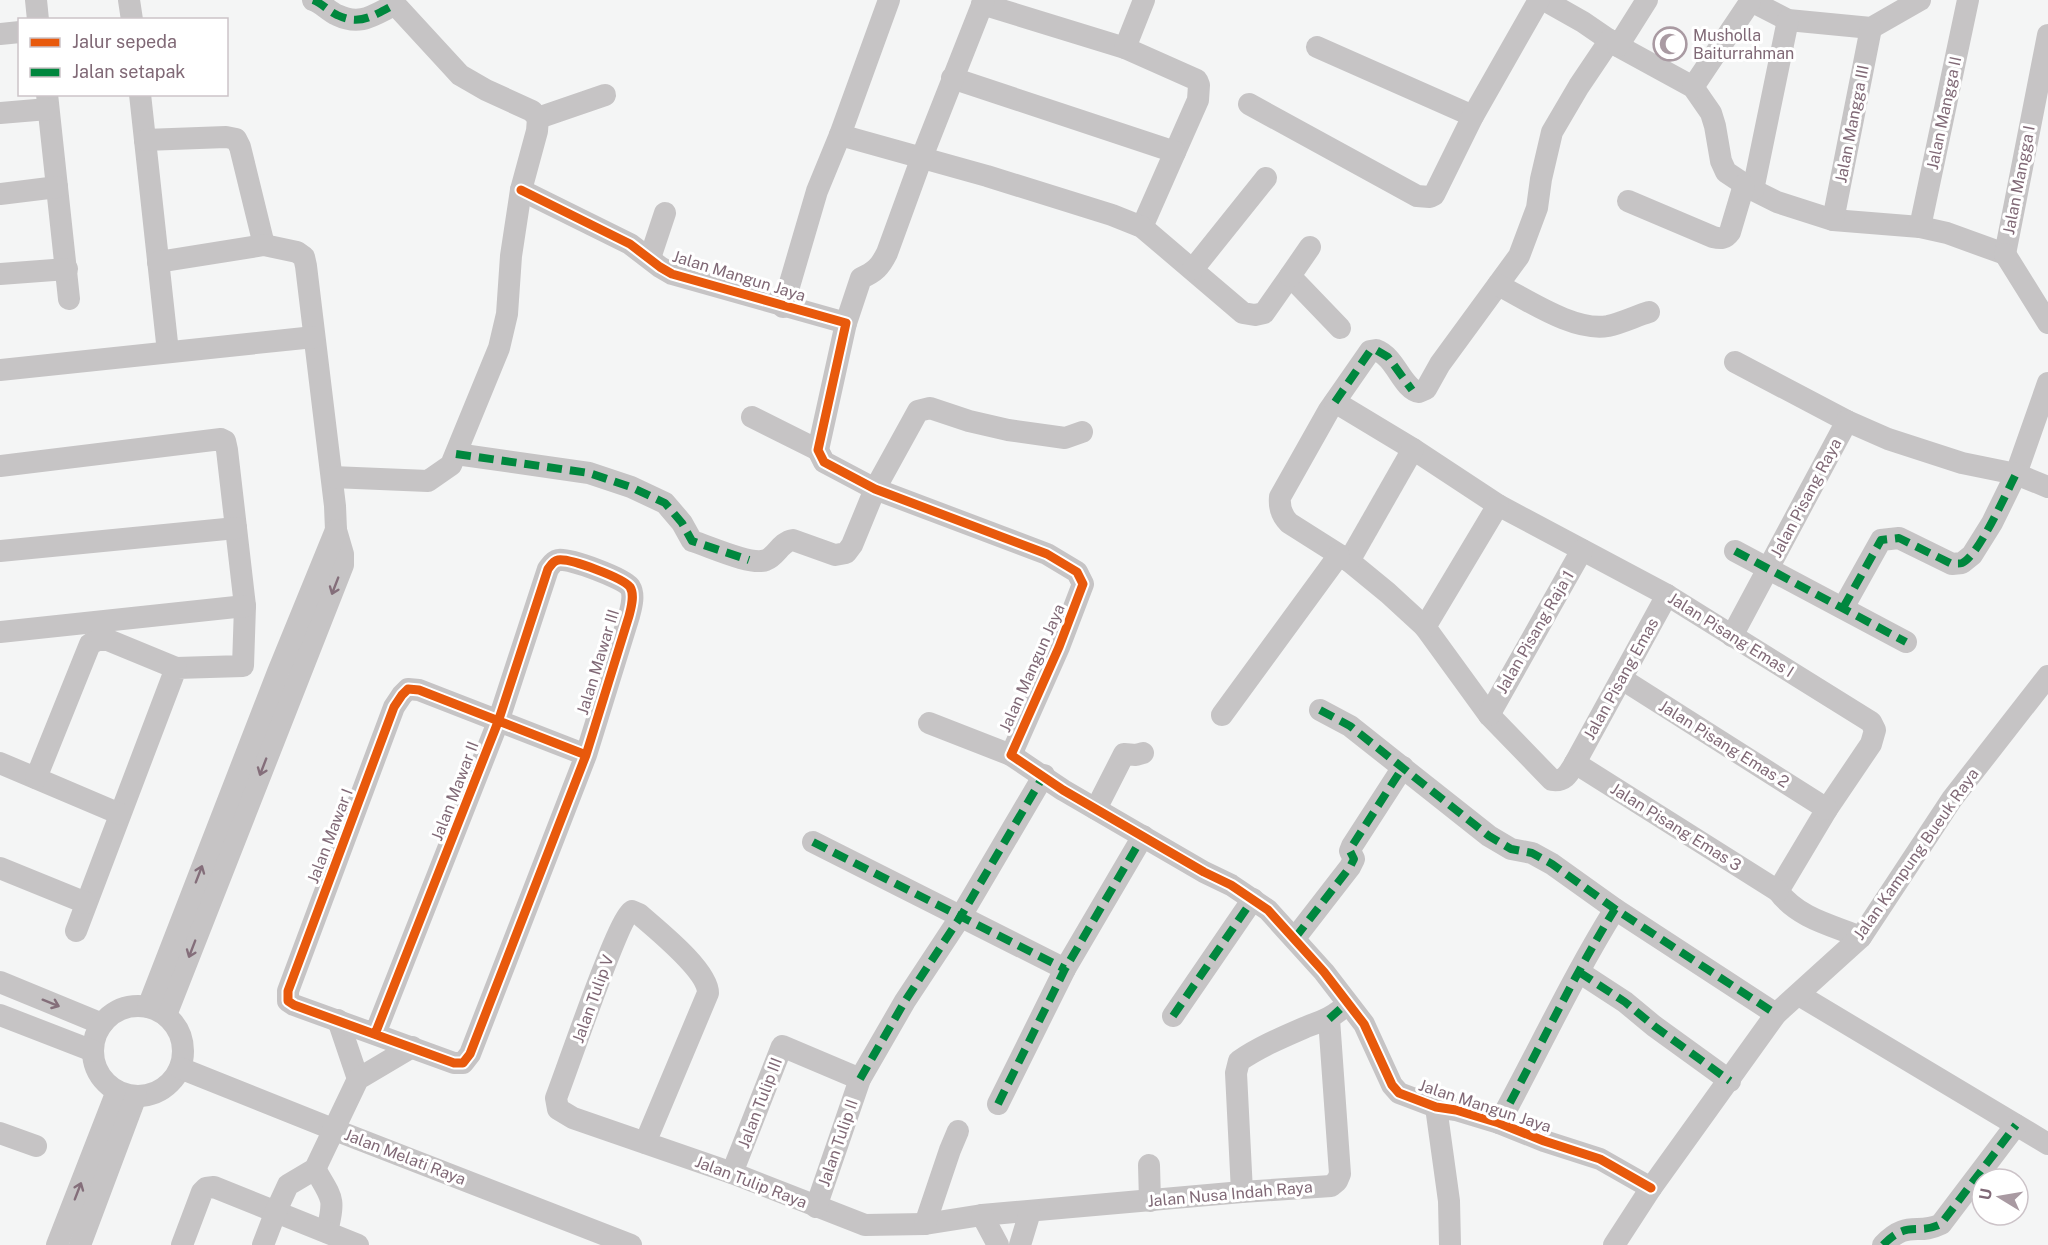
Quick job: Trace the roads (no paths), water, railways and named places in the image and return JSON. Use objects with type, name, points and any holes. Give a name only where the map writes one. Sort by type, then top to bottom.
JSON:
[{"type":"street","points":[[36,0],[38,18]]},
{"type":"street","points":[[129,0],[132,18]]},
{"type":"street","points":[[313,0],[330,9],[334,14],[352,21],[362,20],[392,2],[460,75],[532,111],[538,118],[537,131],[521,190],[511,256],[507,314],[499,348],[451,465],[428,481],[332,477]]},
{"type":"street","points":[[783,307],[817,191],[889,0]]},
{"type":"street","points":[[1125,48],[1144,0]]},
{"type":"street","points":[[1249,104],[1422,198],[1430,197],[1434,195],[1473,117],[1539,0]]},
{"type":"street","points":[[1544,0],[1614,43],[1693,87],[1711,113],[1721,162],[1726,172],[1749,188],[1777,202],[1833,220],[1920,227],[1947,233],[2005,254],[2048,323]]},
{"type":"street","points":[[1575,763],[1565,778],[1552,780],[1489,715],[1425,627],[1388,593],[1344,558],[1309,537],[1284,518],[1280,508],[1280,497],[1335,402],[1370,351],[1376,350],[1388,357],[1412,390],[1419,393],[1426,389],[1440,364],[1519,256],[1537,208],[1552,132],[1579,86],[1647,0]]},
{"type":"street","points":[[1693,87],[1750,1],[1788,20],[1871,28],[1920,0]]},
{"type":"street","name":"Jalan Mangga II","points":[[1920,227],[1968,0]]},
{"type":"street","points":[[818,450],[846,323],[861,278],[880,266],[886,253],[982,2],[1125,48],[1197,80],[1198,100],[1142,227]]},
{"type":"street","points":[[1628,201],[1713,237],[1722,239],[1727,237],[1749,188],[1788,20]]},
{"type":"street","name":"Jalan Mangga III","points":[[1833,220],[1871,28]]},
{"type":"street","points":[[0,34],[18,32]]},
{"type":"street","name":"Jalan Mangga I","points":[[2005,254],[2048,35]]},
{"type":"street","points":[[1317,47],[1473,117]]},
{"type":"street","points":[[952,78],[1175,152]]},
{"type":"street","points":[[538,118],[605,95]]},
{"type":"street","points":[[140,96],[168,352]]},
{"type":"street","points":[[0,113],[47,102],[69,299]]},
{"type":"street","points":[[840,135],[987,176],[1112,215],[1142,227],[1243,313],[1249,315],[1264,312],[1310,247]]},
{"type":"street","points":[[145,140],[226,137],[236,139],[240,147],[264,245]]},
{"type":"street","points":[[1193,269],[1266,178]]},
{"type":"street","points":[[0,194],[57,187]]},
{"type":"street","name":"Jalan Mangun Jaya","points":[[521,190],[630,244],[660,267],[685,279],[846,323]]},
{"type":"street","points":[[650,258],[665,213]]},
{"type":"street","points":[[157,1011],[343,565],[343,554],[336,530],[332,477],[304,257],[297,252],[264,245],[158,262]]},
{"type":"street","points":[[0,274],[67,269]]},
{"type":"street","points":[[1290,276],[1340,328]]},
{"type":"street","points":[[1498,285],[1564,319],[1589,325],[1608,326],[1649,312]]},
{"type":"street","points":[[0,370],[314,336]]},
{"type":"street","points":[[1735,362],[1847,421]]},
{"type":"street","points":[[1843,608],[1881,540],[1899,538],[1953,564],[1962,563],[1972,555],[1992,523],[2016,474],[2048,383]]},
{"type":"street","name":"Jalan Pisang Emas I","points":[[1335,402],[1413,449],[1498,505],[1667,595],[1874,726],[1875,734],[1871,744],[1827,809],[1778,891]]},
{"type":"street","points":[[456,453],[589,473],[631,487],[665,503],[682,523],[692,541],[749,560],[765,561],[785,542],[793,540],[835,555],[844,554],[852,545],[875,489],[918,411],[930,408],[969,421],[1008,430],[1065,438],[1082,432]]},
{"type":"street","name":"Jalan Mangun Jaya","points":[[752,417],[818,450],[824,462],[875,489],[1047,554],[1077,573],[1083,584],[1076,608],[1011,754],[1063,790],[1204,872],[1231,885],[1268,910],[1324,972],[1364,1024],[1392,1085],[1399,1093],[1436,1107],[1456,1110],[1499,1123],[1600,1160],[1651,1188]]},
{"type":"street","name":"Jalan Pisang Raya","points":[[1732,636],[1847,421],[1888,439],[1962,464],[2016,474],[2048,487]]},
{"type":"street","points":[[0,466],[223,439],[227,450],[245,606],[243,666]]},
{"type":"street","points":[[1222,715],[1344,558],[1413,449]]},
{"type":"street","points":[[1425,627],[1498,505]]},
{"type":"street","points":[[0,551],[236,528]]},
{"type":"street","points":[[157,1011],[278,672],[336,530]]},
{"type":"street","name":"Jalan Pisang Raja 1","points":[[1489,715],[1582,550]]},
{"type":"street","points":[[1735,551],[1906,642]]},
{"type":"street","name":"Jalan Mawar III","points":[[558,560],[571,561],[622,581],[631,588],[632,594],[629,616],[586,755]]},
{"type":"street","name":"Jalan Mawar II","points":[[375,1034],[498,722],[548,569],[552,562],[558,560]]},
{"type":"street","name":"Jalan Pisang Emas","points":[[1575,763],[1667,595]]},
{"type":"street","points":[[0,632],[245,606]]},
{"type":"street","points":[[36,778],[90,644],[98,640],[108,640],[176,668],[243,666],[278,672]]},
{"type":"street","points":[[76,931],[176,668]]},
{"type":"street","name":"Jalan Kampung Bueuk Raya","points":[[1614,1245],[1651,1188],[1776,1014],[1861,937],[1952,799],[2048,676]]},
{"type":"street","name":"Jalan Pisang Emas 2","points":[[1622,679],[1827,809]]},
{"type":"street","name":"Jalan Mawar I","points":[[498,722],[412,688],[402,695],[394,707],[288,991],[287,997],[291,1003],[457,1064],[463,1063],[470,1054],[586,755]]},
{"type":"street","points":[[1320,710],[1350,726],[1489,836],[1511,849],[1532,854],[1552,864],[1615,909],[1776,1014]]},
{"type":"street","points":[[498,722],[586,755]]},
{"type":"street","points":[[929,723],[1011,754]]},
{"type":"street","points":[[1096,809],[1124,754],[1143,753]]},
{"type":"street","points":[[0,763],[120,814]]},
{"type":"street","name":"Jalan Pisang Emas 3","points":[[1575,763],[1778,891]]},
{"type":"street","points":[[1295,938],[1350,867],[1353,859],[1350,851],[1352,846],[1402,767]]},
{"type":"street","name":"Jalan Tulip II","points":[[816,1207],[860,1079],[905,1001],[961,916],[1044,775]]},
{"type":"street","points":[[998,1104],[1065,969],[1143,836]]},
{"type":"street","points":[[813,842],[1065,969]]},
{"type":"street","points":[[0,868],[86,903]]},
{"type":"street","points":[[1778,891],[1787,903],[1799,912],[1861,937]]},
{"type":"street","points":[[1173,1016],[1253,899]]},
{"type":"street","points":[[1499,1123],[1538,1053],[1578,972],[1615,909]]},
{"type":"street","name":"Jalan Tulip V","points":[[556,1098],[615,940],[627,914],[632,911],[639,914],[695,966],[708,986],[708,993],[645,1143]]},
{"type":"street","points":[[1578,972],[1626,1002],[1654,1026],[1730,1081]]},
{"type":"street","points":[[0,982],[102,1024]]},
{"type":"street","points":[[1799,995],[2048,1144]]},
{"type":"street","points":[[1242,1192],[1236,1073],[1238,1064],[1241,1059],[1266,1045],[1329,1019],[1347,1003]]},
{"type":"street","points":[[131,1007],[157,1011],[178,1030],[183,1049],[180,1068],[173,1080],[150,1095],[126,1094],[107,1084],[94,1063],[95,1036],[102,1024],[115,1012],[131,1007]]},
{"type":"street","points":[[0,1015],[93,1051]]},
{"type":"street","name":"Jalan Nusa Indah Raya","points":[[971,1217],[1331,1186],[1340,1174],[1329,1019]]},
{"type":"street","points":[[338,1020],[358,1079]]},
{"type":"street","name":"Jalan Tulip III","points":[[732,1173],[782,1046],[860,1079]]},
{"type":"street","points":[[263,1245],[290,1183],[315,1169],[358,1079],[412,1047]]},
{"type":"street","name":"Jalan Melati Raya","points":[[180,1068],[631,1245]]},
{"type":"street","points":[[57,1245],[126,1094]]},
{"type":"street","points":[[80,1245],[126,1094]]},
{"type":"street","name":"Jalan Tulip Raya","points":[[556,1098],[558,1109],[562,1112],[732,1173],[865,1226],[925,1224],[971,1217]]},
{"type":"street","points":[[1436,1107],[1449,1201],[1450,1245]]},
{"type":"street","points":[[1883,1245],[1892,1235],[1905,1229],[1934,1227],[1941,1224],[2016,1125]]},
{"type":"street","points":[[925,1224],[958,1131]]},
{"type":"street","points":[[0,1133],[36,1146]]},
{"type":"street","points":[[1149,1165],[1150,1201]]},
{"type":"street","points":[[315,1169],[333,1202],[327,1232]]},
{"type":"street","points":[[182,1245],[202,1192],[210,1187],[276,1211],[353,1244]]},
{"type":"street","points":[[1020,1245],[1030,1212]]},
{"type":"street","points":[[971,1217],[998,1245]]},
{"type":"place","name":"Musholla Baiturrahman","points":[[1670,44]]}]
